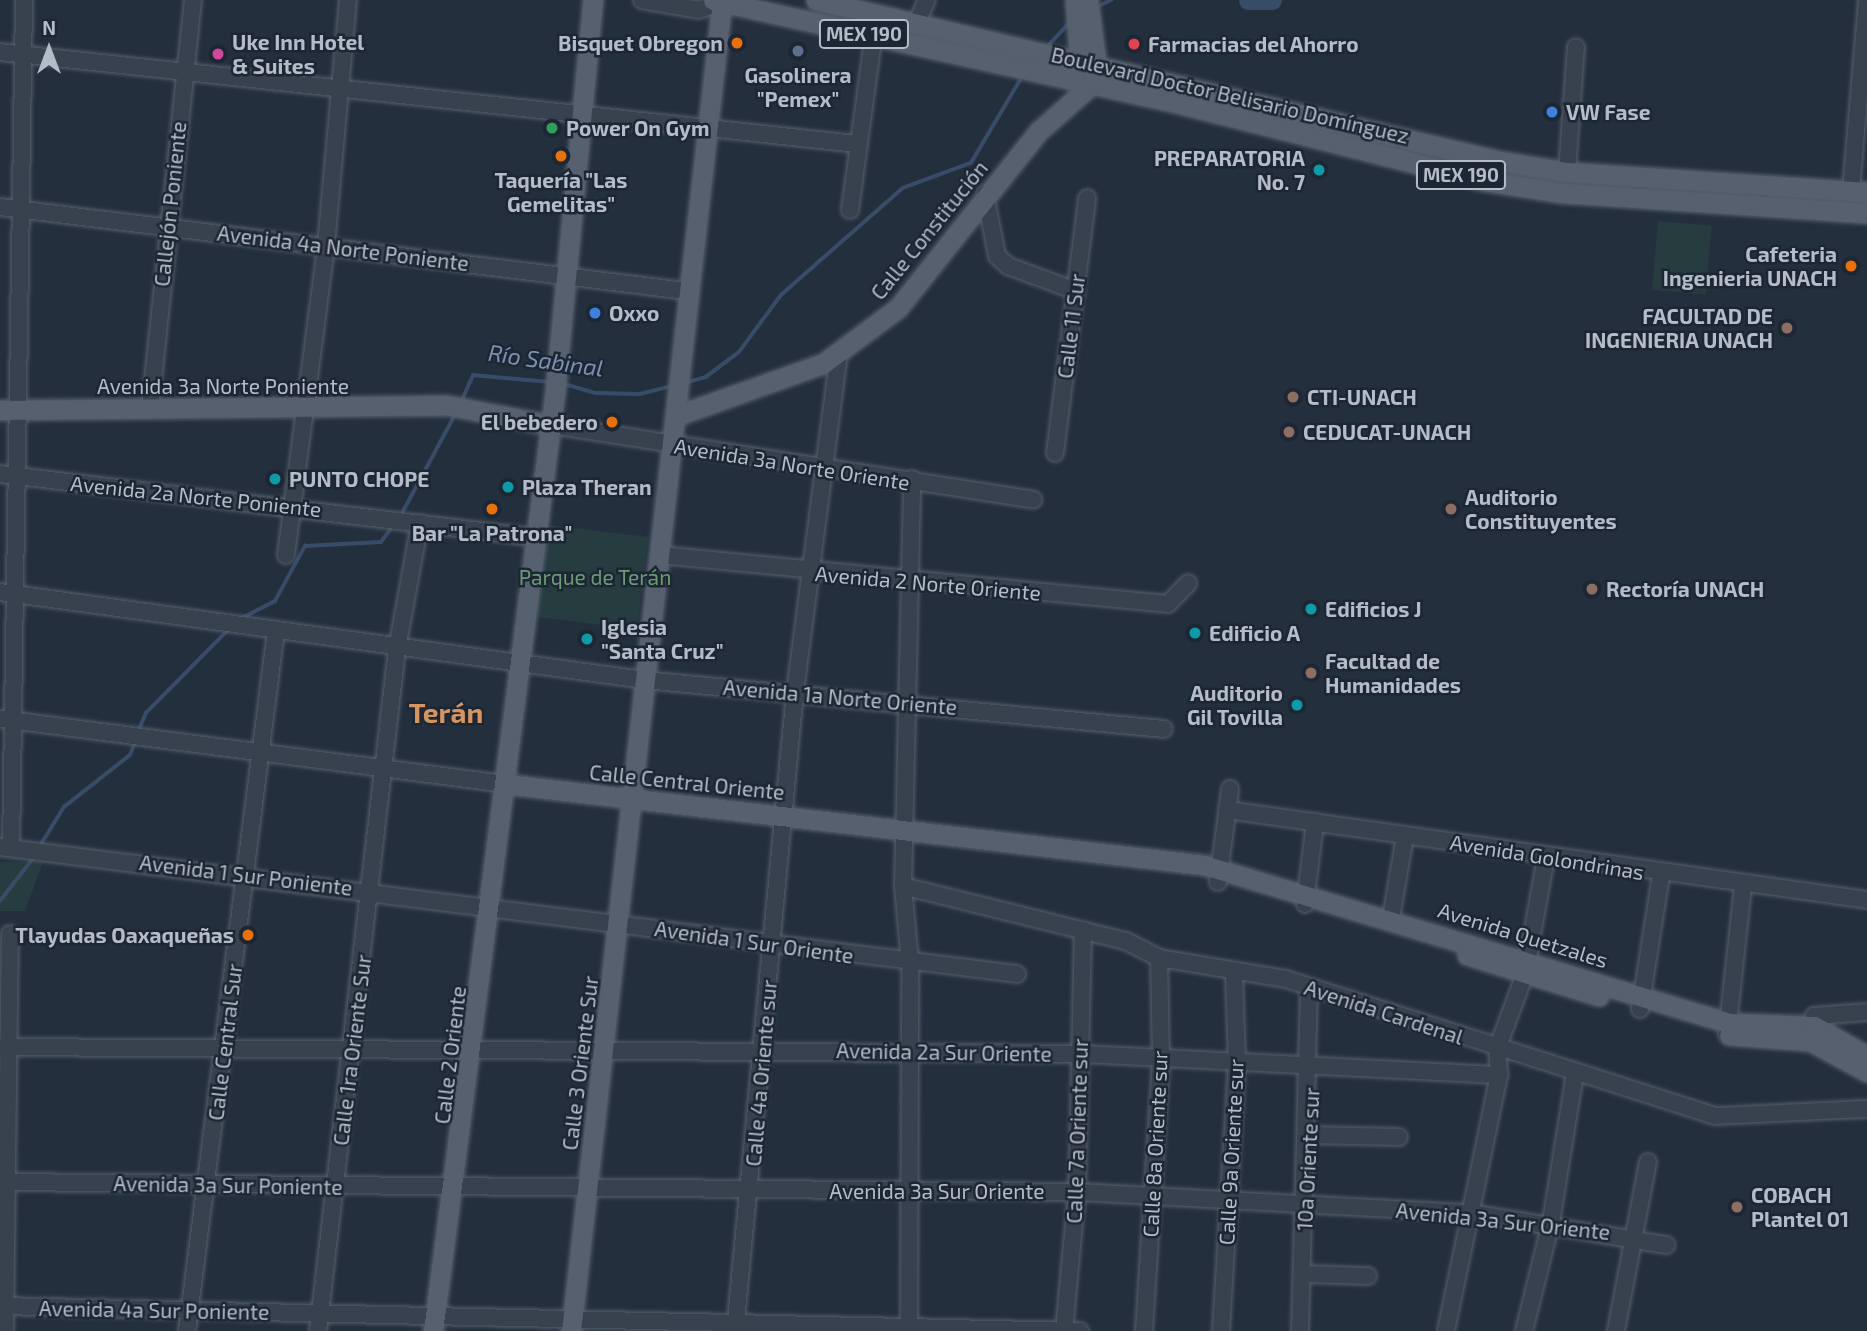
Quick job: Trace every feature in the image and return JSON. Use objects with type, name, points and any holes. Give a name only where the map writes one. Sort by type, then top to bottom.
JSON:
[{"type":"main road","name":"Calle 2 Oriente","points":[[434,1323],[456,1191],[532,537],[555,393],[584,117],[593,0]]},
{"type":"main road","name":"Boulevard Doctor Belisario Domínguez","points":[[816,0],[1082,58],[1567,172],[1859,191]]},
{"type":"main road","name":"Boulevard Doctor Belisario Domínguez","points":[[721,1],[1015,68],[1486,181],[1563,193],[1867,214]]},
{"type":"main road","name":"Calle 3 Oriente Sur","points":[[572,1325],[671,446],[678,410],[679,362],[703,130],[721,1]]},
{"type":"main road","points":[[1077,85],[1087,30],[1082,1]]},
{"type":"main road","points":[[1087,30],[1136,72]]},
{"type":"main road","name":"Calle Constitución","points":[[678,410],[839,355],[898,308],[985,194],[1077,85]]},
{"type":"main road","name":"Avenida 3a Norte Poniente","points":[[8,409],[306,411],[446,405],[487,409],[551,425]]},
{"type":"main road","name":"Calle Central Oriente","points":[[505,784],[631,801],[1111,851],[1219,875]]},
{"type":"main road","name":"Avenida Quetzales","points":[[1219,875],[1306,899],[1728,1029],[1813,1028]]},
{"type":"main road","name":"Avenida Quetzales","points":[[1306,899],[1391,918],[1527,967]]},
{"type":"main road","points":[[1813,1028],[1867,1056]]},
{"type":"main road","points":[[1813,1028],[1867,1072]]},
{"type":"street","points":[[12,848],[5,719],[8,409],[19,209],[23,0]]},
{"type":"street","name":"Callejón Poniente","points":[[150,409],[167,227],[193,0]]},
{"type":"street","points":[[286,555],[326,246],[348,0]]},
{"type":"street","points":[[642,0],[698,10],[721,1]]},
{"type":"street","points":[[918,22],[927,0]]},
{"type":"street","points":[[1859,191],[1867,0]]},
{"type":"street","points":[[850,210],[877,12]]},
{"type":"street","points":[[1567,172],[1576,47]]},
{"type":"street","points":[[0,52],[703,130],[858,144]]},
{"type":"street","points":[[985,194],[997,256],[1008,266],[1076,291]]},
{"type":"street","name":"Calle 11 Sur","points":[[1055,453],[1087,198]]},
{"type":"street","name":"Avenida 4a Norte Poniente","points":[[0,207],[686,290]]},
{"type":"street","name":"Calle 4a Oriente sur","points":[[736,1328],[751,1190],[761,1050],[795,692],[822,465],[839,355]]},
{"type":"street","name":"Avenida 3a Norte Oriente","points":[[551,425],[671,446],[912,479],[940,489],[1033,500]]},
{"type":"street","name":"Avenida 2a Norte Poniente","points":[[8,475],[294,506],[416,524]]},
{"type":"street","points":[[909,1329],[911,1051],[910,963],[904,886],[909,830],[912,479]]},
{"type":"street","points":[[416,524],[532,537]]},
{"type":"street","name":"Calle 1ra Oriente Sur","points":[[318,1331],[397,649],[416,524]]},
{"type":"street","name":"Avenida 2 Norte Oriente","points":[[660,555],[809,573],[1168,604],[1188,583]]},
{"type":"street","name":"Avenida 1a Norte Oriente","points":[[6,593],[397,649],[644,680],[910,702],[1164,729]]},
{"type":"street","name":"Calle Central Sur","points":[[187,1331],[226,1050],[260,752],[268,629]]},
{"type":"street","name":"Calle Central Oriente","points":[[5,719],[115,731],[505,784]]},
{"type":"street","points":[[1219,875],[1230,789]]},
{"type":"street","name":"Avenida Golondrinas","points":[[1227,810],[1743,886],[1867,900]]},
{"type":"street","points":[[1306,899],[1315,822]]},
{"type":"street","points":[[1391,918],[1405,836]]},
{"type":"street","name":"Avenida 1 Sur Poniente","points":[[12,848],[58,851],[245,880],[371,890],[491,906]]},
{"type":"street","points":[[1446,1331],[1499,1076],[1497,1049],[1527,967],[1546,857]]},
{"type":"street","points":[[1642,1002],[1661,874]]},
{"type":"street","name":"Avenida Cardenal","points":[[904,886],[1083,930],[1159,958],[1309,987],[1497,1049],[1716,1116],[1867,1109]]},
{"type":"street","points":[[1728,1029],[1743,886]]},
{"type":"street","name":"Avenida 1 Sur Oriente","points":[[491,906],[910,963],[1017,974]]},
{"type":"street","name":"Calle 7a Oriente sur","points":[[1064,1331],[1077,1192],[1083,930]]},
{"type":"street","points":[[5,1331],[4,1047],[10,934]]},
{"type":"street","name":"Calle 8a Oriente sur","points":[[1143,1331],[1161,1060],[1159,958]]},
{"type":"street","name":"Calle 9a Oriente sur","points":[[1221,1331],[1237,1064],[1234,973]]},
{"type":"street","name":"10a Oriente sur","points":[[1300,1331],[1305,1274],[1303,1203],[1312,1065],[1309,987]]},
{"type":"street","points":[[1813,1028],[1867,1012]]},
{"type":"street","name":"Avenida 2a Sur Oriente","points":[[4,1047],[226,1050],[352,1047],[1082,1054],[1499,1076]]},
{"type":"street","points":[[1524,1331],[1551,1222],[1575,1073]]},
{"type":"street","points":[[1309,1135],[1399,1137]]},
{"type":"street","points":[[1615,1331],[1637,1237],[1648,1162]]},
{"type":"street","name":"Avenida 3a Sur Poniente","points":[[4,1182],[207,1183],[456,1191]]},
{"type":"street","name":"Avenida 3a Sur Oriente","points":[[456,1191],[589,1188],[1077,1192],[1153,1199],[1303,1203],[1471,1213],[1551,1222],[1667,1245]]},
{"type":"street","points":[[1305,1274],[1368,1276]]},
{"type":"street","name":"Avenida 4a Sur Poniente","points":[[3,1306],[320,1314],[434,1323],[1080,1331]]},
{"type":"green space","points":[[1658,221],[1712,226],[1706,294],[1652,290]]},
{"type":"green space","name":"Parque de Terán","points":[[542,524],[648,537],[637,629],[531,616]]},
{"type":"green space","points":[[0,862],[43,862],[25,911],[0,911]]},
{"type":"waterway","name":"Río Sabinal","points":[[1097,7],[1111,0]]},
{"type":"waterway","name":"Río Sabinal","points":[[1248,0],[1272,0]]},
{"type":"waterway","name":"Río Sabinal","points":[[1046,48],[1069,23]]},
{"type":"waterway","name":"Río Sabinal","points":[[684,383],[706,377],[739,352],[781,295],[903,188],[971,163],[1023,75]]},
{"type":"waterway","name":"Río Sabinal","points":[[462,400],[473,375],[550,382]]},
{"type":"waterway","name":"Río Sabinal","points":[[561,383],[596,393],[640,394],[673,386]]},
{"type":"waterway","name":"Río Sabinal","points":[[400,517],[456,413]]},
{"type":"waterway","name":"Río Sabinal","points":[[240,619],[275,601],[305,546],[381,542],[393,526]]},
{"type":"waterway","name":"Río Sabinal","points":[[138,732],[146,713],[229,629]]},
{"type":"waterway","name":"Río Sabinal","points":[[40,846],[64,807],[130,755],[136,740]]},
{"type":"waterway","name":"Río Sabinal","points":[[0,901],[35,856]]},
{"type":"place","name":"Bisquet Obregon","points":[[737,43]]},
{"type":"place","name":"Farmacias del Ahorro","points":[[1134,44]]},
{"type":"place","name":"Gasolinera \"Pemex\"","points":[[798,51]]},
{"type":"place","name":"Uke Inn Hotel & Suites","points":[[218,54]]},
{"type":"place","name":"VW Fase","points":[[1552,112]]},
{"type":"place","name":"Power On Gym","points":[[552,128]]},
{"type":"place","name":"Taquería \"Las Gemelitas\"","points":[[561,156]]},
{"type":"place","name":"PREPARATORIA No. 7","points":[[1319,170]]},
{"type":"place","name":"Cafeteria Ingenieria UNACH","points":[[1851,266]]},
{"type":"place","name":"Oxxo","points":[[595,313]]},
{"type":"place","name":"FACULTAD DE INGENIERIA UNACH","points":[[1787,328]]},
{"type":"place","name":"CTI-UNACH","points":[[1293,397]]},
{"type":"place","name":"El bebedero","points":[[612,422]]},
{"type":"place","name":"CEDUCAT-UNACH","points":[[1289,432]]},
{"type":"place","name":"PUNTO CHOPE","points":[[275,479]]},
{"type":"place","name":"Plaza Theran","points":[[508,487]]},
{"type":"place","name":"Bar \"La Patrona\"","points":[[492,509]]},
{"type":"place","name":"Auditorio Constituyentes","points":[[1451,509]]},
{"type":"place","name":"Rectoría UNACH","points":[[1592,589]]},
{"type":"place","name":"Edificios J","points":[[1311,609]]},
{"type":"place","name":"Edificio A","points":[[1195,633]]},
{"type":"place","name":"Iglesia \"Santa Cruz\"","points":[[587,639]]},
{"type":"place","name":"Facultad de Humanidades","points":[[1311,673]]},
{"type":"place","name":"Auditorio Gil Tovilla","points":[[1297,705]]},
{"type":"place","name":"Tlayudas Oaxaqueñas","points":[[248,935]]},
{"type":"place","name":"COBACH Plantel 01","points":[[1737,1207]]},
{"type":"district","name":"Terán","points":[[446,712]]}]
